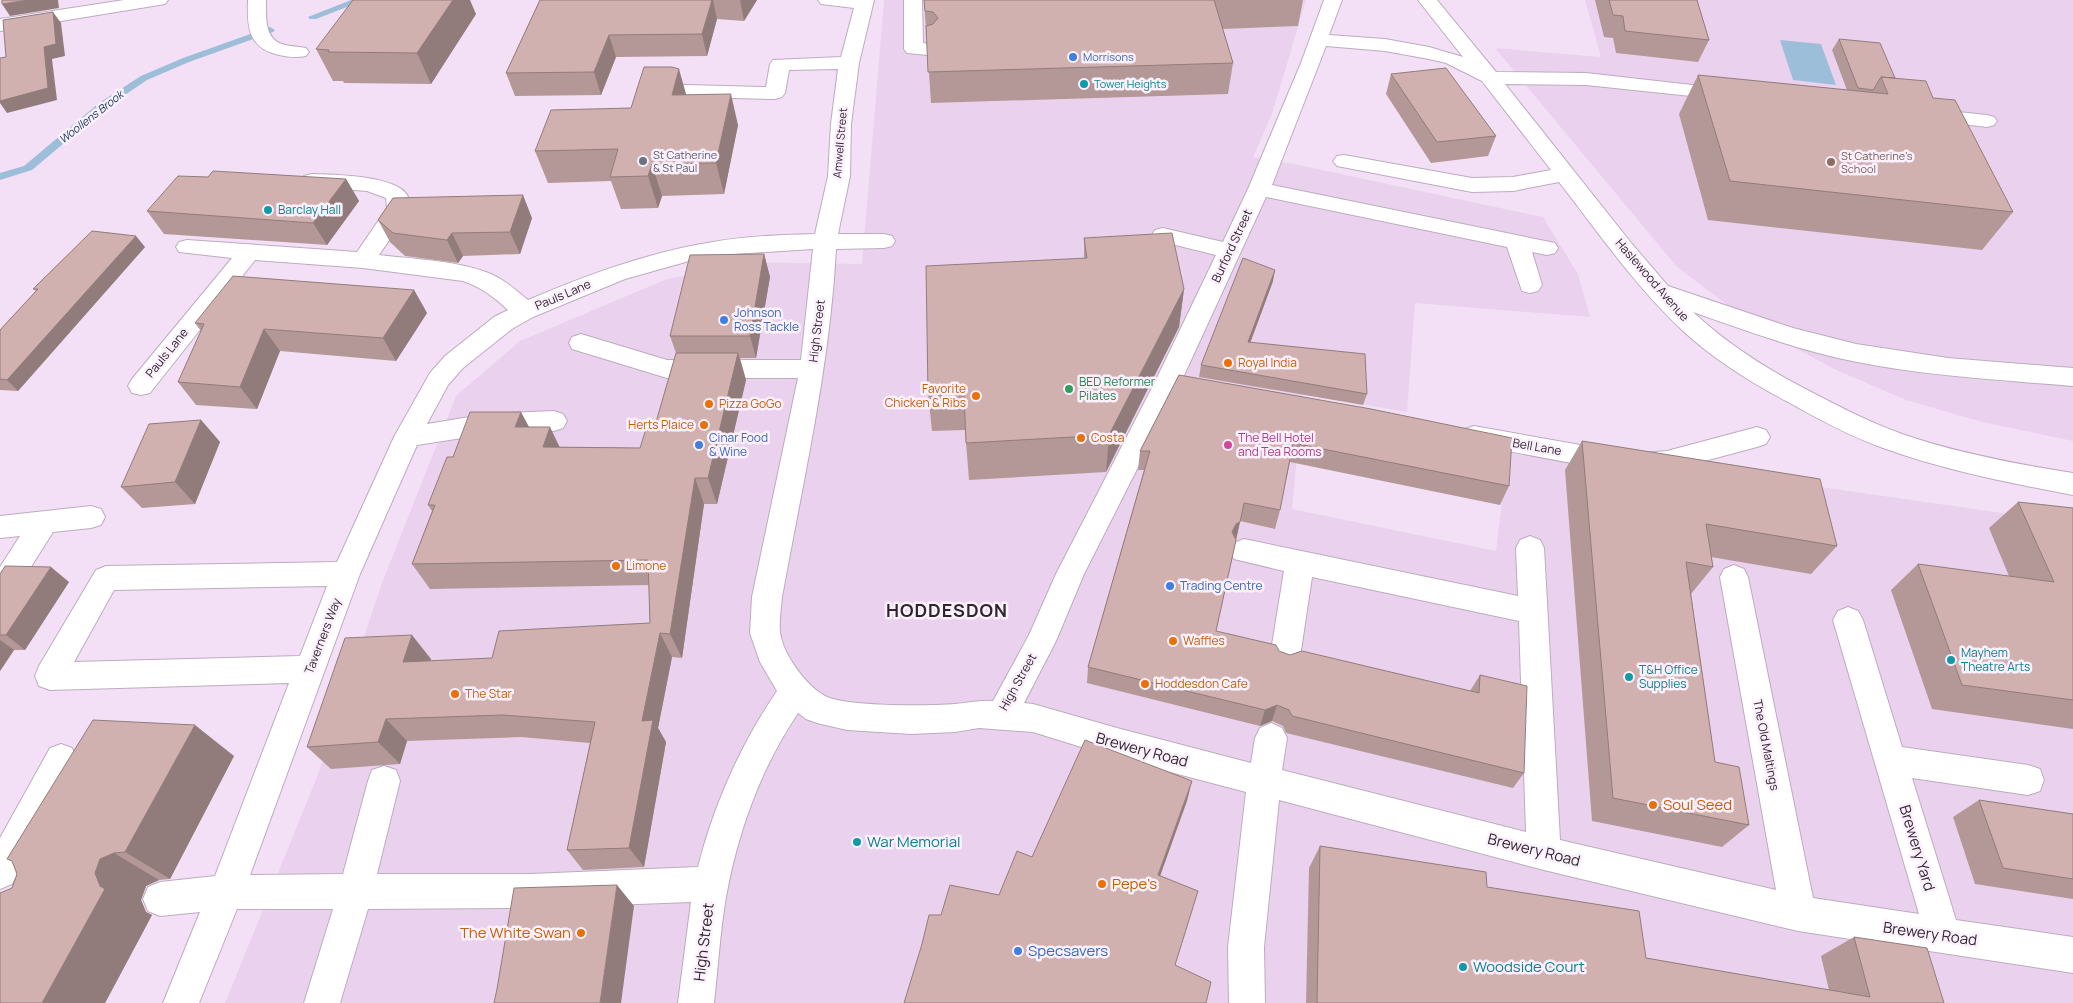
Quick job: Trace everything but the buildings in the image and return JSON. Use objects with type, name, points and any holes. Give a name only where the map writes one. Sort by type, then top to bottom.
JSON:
[{"type":"street","points":[[0,25],[159,0]]},
{"type":"street","points":[[257,0],[260,32],[267,45],[283,52],[299,52]]},
{"type":"street","points":[[827,0],[865,2]]},
{"type":"street","points":[[913,0],[914,50],[928,49]]},
{"type":"street","name":"Burford Street","points":[[1115,484],[1168,382],[1259,189],[1311,63],[1322,26],[1333,0]]},
{"type":"street","name":"Haslewood Avenue","points":[[1428,0],[1492,78],[1564,174],[1659,292],[1706,338],[1773,383],[1844,420],[1891,440],[1942,457],[2073,484]]},
{"type":"street","name":"Amwell Street","points":[[822,288],[825,241],[838,176],[849,63],[865,2]]},
{"type":"street","points":[[1318,40],[1385,45],[1429,53],[1462,63],[1492,78],[1534,76],[1586,79],[1752,96]]},
{"type":"street","points":[[645,90],[775,93],[780,64],[849,63]]},
{"type":"street","points":[[1909,113],[1987,121]]},
{"type":"street","points":[[1344,160],[1472,185],[1513,184],[1564,174]]},
{"type":"street","points":[[294,180],[370,184],[397,194],[398,208],[363,260]]},
{"type":"street","points":[[1259,189],[1547,248]]},
{"type":"street","points":[[1163,235],[1230,251]]},
{"type":"street","name":"Pauls Lane","points":[[187,247],[363,260],[465,274],[484,280],[499,289],[526,311],[598,280],[686,254],[735,246],[825,241],[884,241]]},
{"type":"street","points":[[1517,242],[1530,285]]},
{"type":"street","name":"Pauls Lane","points":[[141,386],[250,251]]},
{"type":"street","name":"High Street","points":[[822,288],[812,368],[767,597],[766,633],[775,662],[795,691],[817,709],[855,717],[911,720],[955,718],[979,714],[1002,714],[1041,641],[1070,574],[1115,484]]},
{"type":"street","points":[[1659,292],[1789,336],[1875,357],[1930,365],[2073,377]]},
{"type":"street","name":"Taverners Way","points":[[181,1003],[226,892],[346,574],[407,437],[438,379],[454,362],[503,323],[526,311]]},
{"type":"street","points":[[581,343],[598,346],[645,364],[667,369],[812,368]]},
{"type":"street","points":[[1168,382],[1197,387]]},
{"type":"street","points":[[407,437],[488,424],[554,421]]},
{"type":"street","name":"Bell Lane","points":[[1448,431],[1603,459],[1643,462],[1667,462],[1757,437]]},
{"type":"street","points":[[0,527],[91,517]]},
{"type":"street","points":[[0,591],[44,523]]},
{"type":"street","points":[[1530,548],[1544,853]]},
{"type":"street","points":[[1244,551],[1533,612]]},
{"type":"street","points":[[1285,657],[1300,562]]},
{"type":"street","points":[[310,670],[50,676],[106,578],[346,574]]},
{"type":"street","name":"The Old Maltings","points":[[1734,577],[1798,912]]},
{"type":"street","name":"Brewery Yard","points":[[1848,620],[1943,936]]},
{"type":"street","name":"High Street","points":[[696,1003],[711,884],[720,846],[753,757],[772,723],[795,691]]},
{"type":"street","name":"Brewery Road","points":[[1002,714],[1033,718],[1116,743],[1544,853],[1798,912],[2073,955]]},
{"type":"street","points":[[1247,1003],[1246,947],[1264,782],[1271,738]]},
{"type":"street","points":[[7,885],[61,759]]},
{"type":"street","points":[[1890,760],[2028,780]]},
{"type":"street","points":[[322,1003],[356,891],[384,781]]},
{"type":"street","points":[[160,899],[226,892],[530,891],[711,884]]},
{"type":"shaded area","points":[[884,0],[1306,0],[1272,114],[1253,157],[1543,217],[1578,274],[1590,317],[1415,303],[1407,412],[1303,394],[1292,509],[1496,551],[1508,453],[1767,492],[1792,483],[2073,523],[2073,1003],[225,1003],[317,777],[382,583],[456,396],[520,341],[667,279],[753,262],[862,264]]},
{"type":"shaded area","name":"St Catherine's School","points":[[1585,0],[2073,0],[2073,441],[1982,422],[1906,400],[1836,370],[1758,328],[1677,267],[1495,48],[1601,57]]},
{"type":"water","points":[[1780,40],[1821,44],[1836,85],[1793,80]]},
{"type":"waterway","name":"Woollens Brook","points":[[313,17],[360,0]]},
{"type":"waterway","name":"Woollens Brook","points":[[0,177],[28,168],[103,105],[144,78],[186,60],[270,30]]},
{"type":"place","name":"Morrisons","points":[[1073,57]]},
{"type":"place","name":"Tower Heights","points":[[1084,84]]},
{"type":"place","name":"St Catherine & St Paul","points":[[643,161]]},
{"type":"place","name":"St Catherine's School","points":[[1831,162]]},
{"type":"place","name":"Barclay Hall","points":[[268,210]]},
{"type":"place","name":"Johnson Ross Tackle","points":[[724,320]]},
{"type":"place","name":"Royal India","points":[[1228,363]]},
{"type":"place","name":"BED Reformer Pilates","points":[[1069,389]]},
{"type":"place","name":"Favorite Chicken & Ribs","points":[[976,396]]},
{"type":"place","name":"Pizza GoGo","points":[[709,404]]},
{"type":"place","name":"Herts Plaice","points":[[704,425]]},
{"type":"place","name":"Costa","points":[[1081,438]]},
{"type":"place","name":"Cinar Food & Wine","points":[[699,445]]},
{"type":"place","name":"The Bell Hotel and Tea Rooms","points":[[1228,445]]},
{"type":"place","name":"Limone","points":[[616,566]]},
{"type":"place","name":"Trading Centre","points":[[1170,586]]},
{"type":"place","name":"Waffles","points":[[1173,641]]},
{"type":"place","name":"Mayhem Theatre Arts","points":[[1951,660]]},
{"type":"place","name":"T&H Office Supplies","points":[[1629,677]]},
{"type":"place","name":"Hoddesdon Cafe","points":[[1145,684]]},
{"type":"place","name":"The Star","points":[[455,694]]},
{"type":"place","name":"Soul Seed","points":[[1653,805]]},
{"type":"place","name":"War Memorial","points":[[857,842]]},
{"type":"place","name":"Pepe's","points":[[1102,884]]},
{"type":"place","name":"The White Swan","points":[[581,933]]},
{"type":"place","name":"Specsavers","points":[[1018,951]]},
{"type":"place","name":"Woodside Court","points":[[1463,967]]},
{"type":"district","name":"HODDESDON","points":[[947,611]]}]
